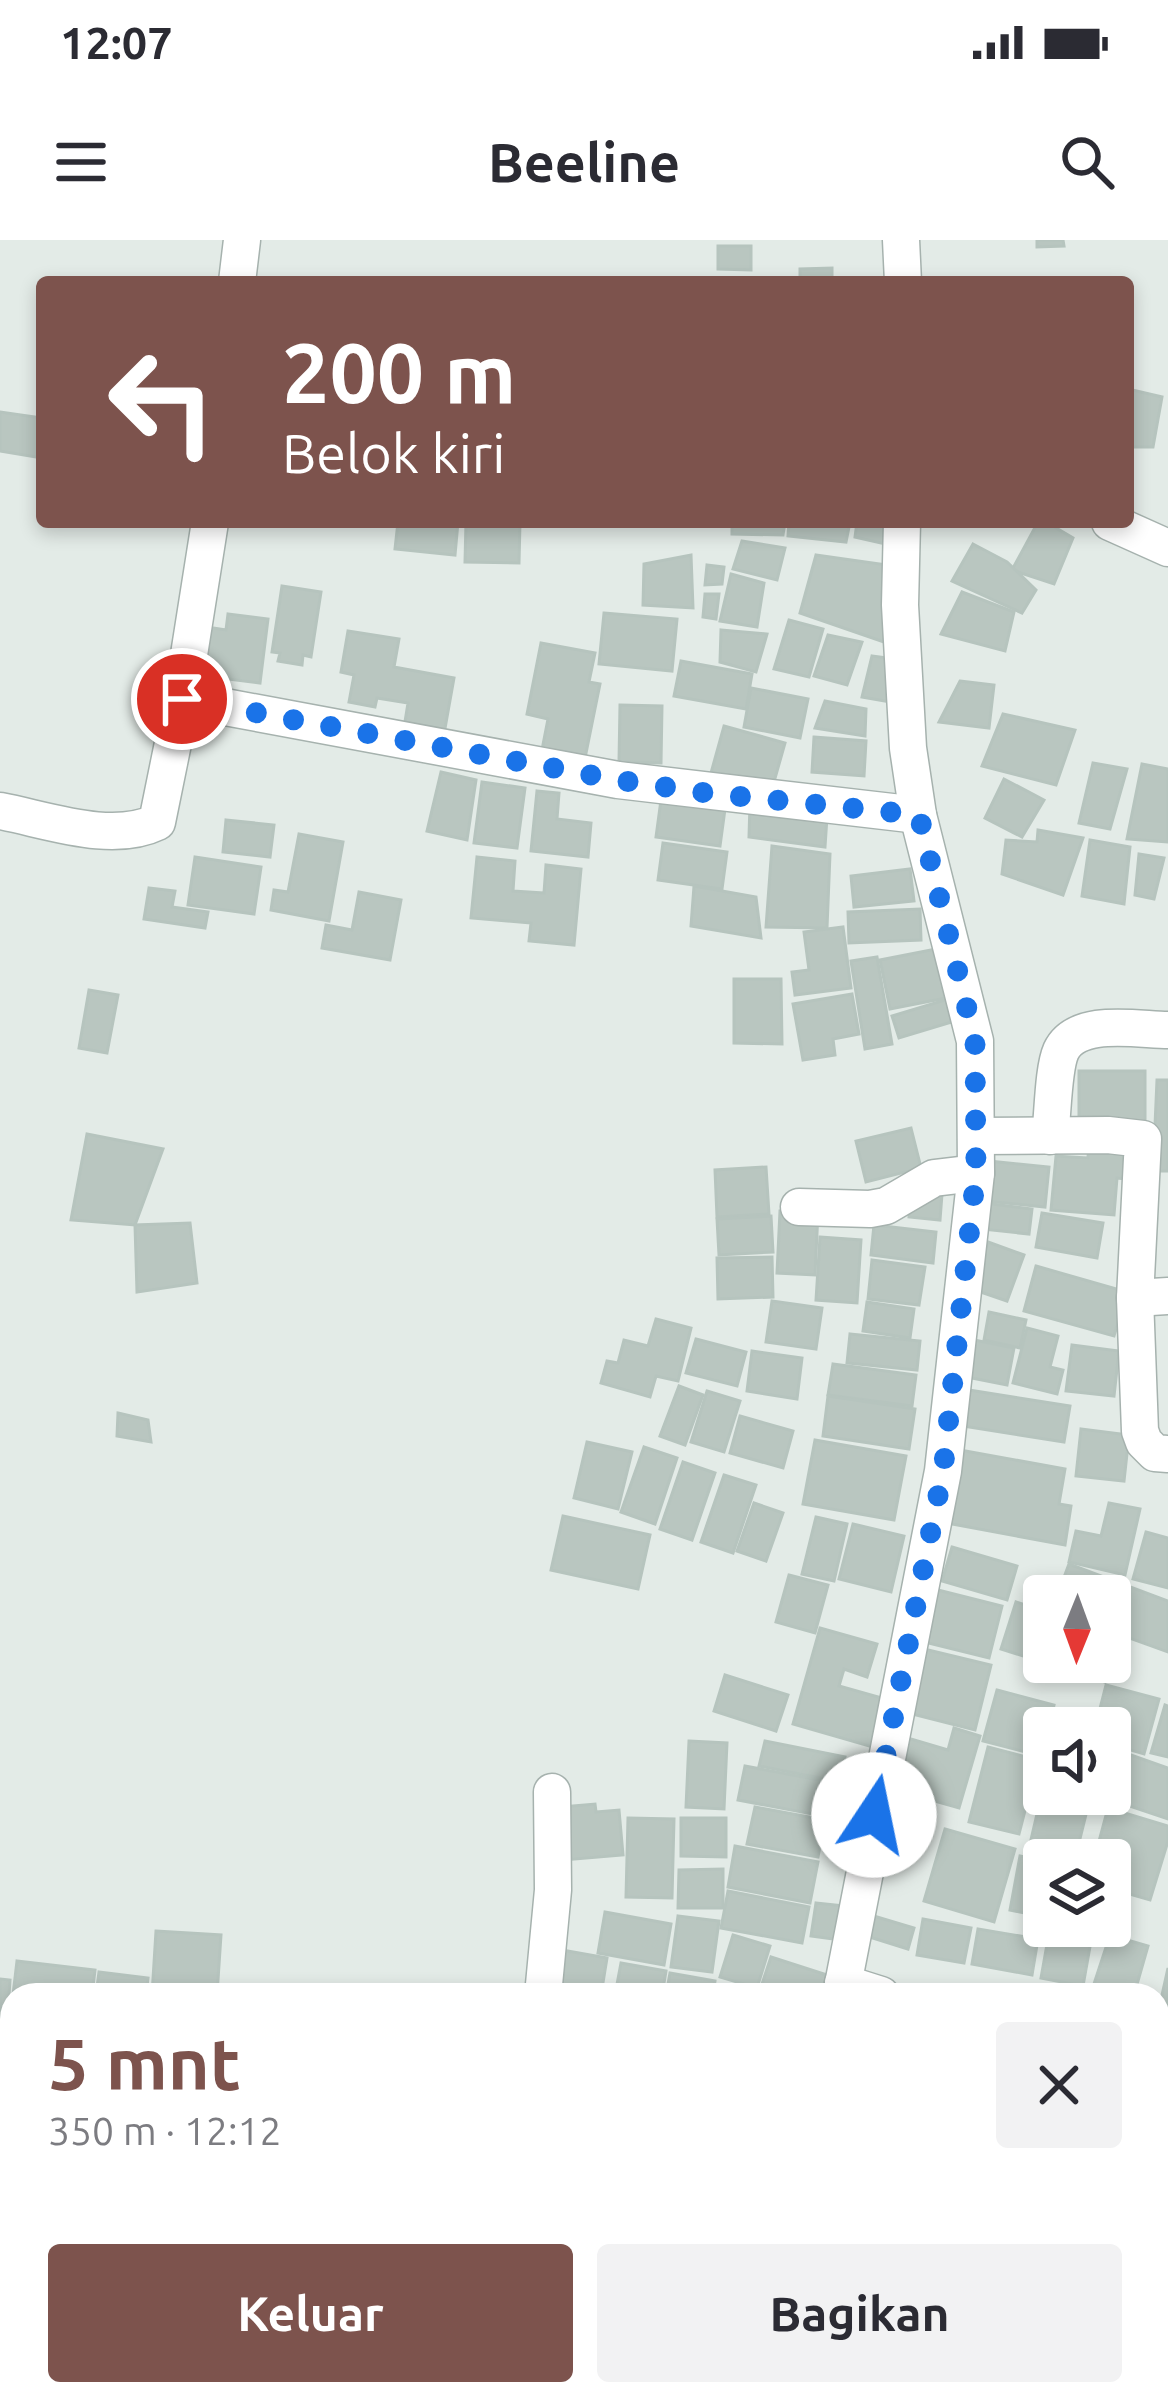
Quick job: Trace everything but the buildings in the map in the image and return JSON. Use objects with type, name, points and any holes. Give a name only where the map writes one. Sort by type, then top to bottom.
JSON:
[{"type":"street","points":[[238,276],[242,240]]},
{"type":"street","points":[[901,240],[903,276]]},
{"type":"street","points":[[0,811],[118,832],[157,822],[210,528]]},
{"type":"street","points":[[843,1983],[943,1471],[976,1154],[975,1041],[919,815],[902,667],[902,528]]},
{"type":"street","points":[[1124,528],[1168,548]]},
{"type":"street","points":[[182,699],[618,780],[919,815]]},
{"type":"street","points":[[1050,1136],[1061,1051],[1073,1037],[1088,1030],[1168,1030]]},
{"type":"street","points":[[800,1207],[886,1206],[976,1154],[1050,1136],[1143,1139],[1155,1195],[1140,1431],[1155,1453],[1168,1454]]},
{"type":"street","points":[[543,1983],[553,1890],[551,1792]]},
{"type":"route","points":[[182,699],[618,780],[919,815],[975,1041],[976,1173],[943,1471],[874,1815]]}]
